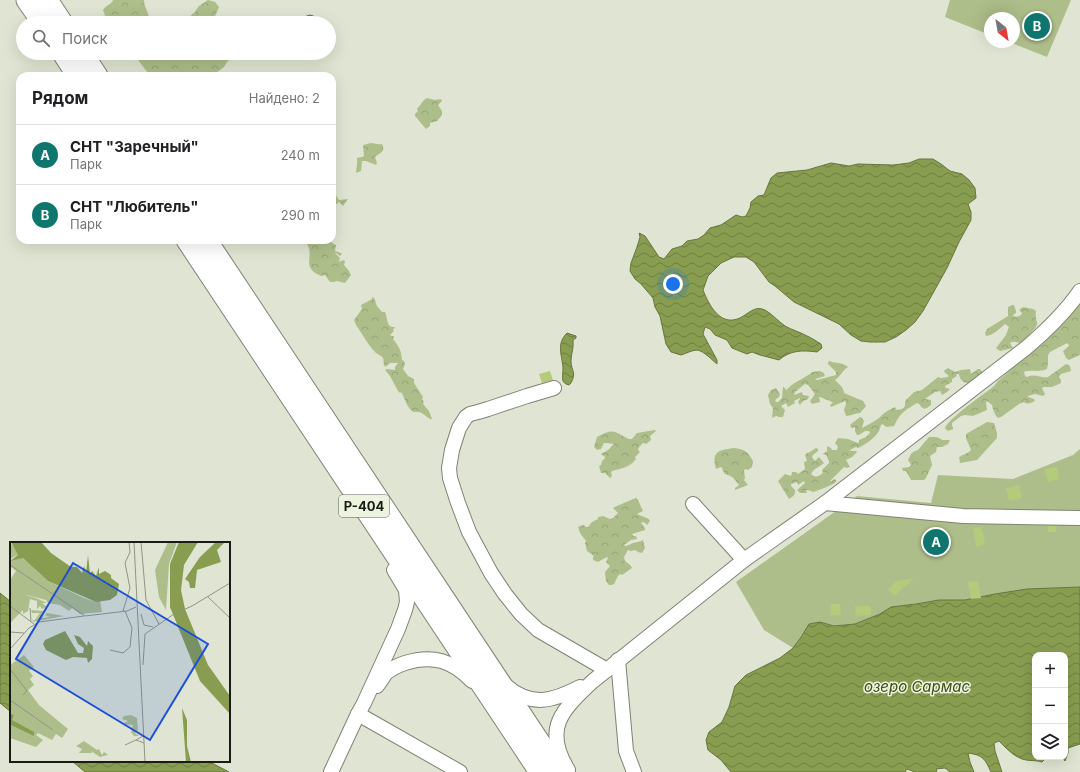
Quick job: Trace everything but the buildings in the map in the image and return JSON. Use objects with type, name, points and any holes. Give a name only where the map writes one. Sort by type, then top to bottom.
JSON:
[{"type":"highway","points":[[27,0],[54,12]]},
{"type":"highway","points":[[68,60],[75,72]]},
{"type":"highway","points":[[87,60],[94,72]]},
{"type":"highway","name":"Р-404","points":[[190,244],[540,772]]},
{"type":"highway","name":"Р-404","points":[[209,244],[559,772]]},
{"type":"street","points":[[569,772],[560,757],[557,748],[556,732],[558,722],[564,711],[573,700],[593,681],[744,560],[825,503],[1026,348],[1051,326],[1080,291]]},
{"type":"street","points":[[554,388],[470,414],[466,417],[459,428],[452,450],[449,468],[450,478],[469,532],[491,572],[505,594],[521,614],[538,630],[606,670]]},
{"type":"street","points":[[308,421],[406,590],[407,602],[398,629],[332,772]]},
{"type":"street","points":[[825,503],[963,516],[1080,518]]},
{"type":"street","points":[[693,504],[744,560]]},
{"type":"street","points":[[361,709],[387,673],[400,665],[413,660],[429,659],[443,661],[463,671],[499,710]]},
{"type":"street","points":[[618,660],[625,747],[634,772]]},
{"type":"street","points":[[491,670],[512,691],[518,695],[533,699],[543,700],[564,696],[593,681]]},
{"type":"street","points":[[361,709],[460,772]]},
{"type":"green space","points":[[113,0],[144,0],[148,16],[105,16],[103,10]]},
{"type":"green space","points":[[208,0],[215,2],[219,7],[215,16],[190,16],[199,6]]},
{"type":"green space","points":[[950,0],[1071,0],[1047,57],[1020,46],[1020,12],[984,12],[984,33],[945,17]]},
{"type":"green space","points":[[138,60],[230,60],[217,72],[147,72]]},
{"type":"green space","points":[[427,98],[435,100],[441,99],[442,101],[438,105],[442,111],[442,115],[437,121],[430,123],[430,126],[426,129],[415,114],[418,111],[417,109]]},
{"type":"green space","points":[[371,143],[382,144],[383,146],[382,152],[375,157],[377,163],[376,165],[362,161],[361,171],[356,173],[357,158],[364,156],[363,145]]},
{"type":"green space","points":[[336,196],[339,200],[348,199],[343,206],[339,202],[336,204]]},
{"type":"green space","points":[[307,244],[336,245],[335,251],[342,254],[340,256],[335,253],[340,258],[339,262],[343,260],[345,261],[344,265],[351,275],[345,283],[337,281],[330,282],[325,275],[321,276],[315,273],[309,265],[309,249]]},
{"type":"green space","points":[[372,297],[382,312],[385,312],[390,326],[395,327],[393,330],[394,331],[390,335],[394,337],[393,339],[400,349],[402,360],[405,364],[403,369],[408,376],[414,379],[414,383],[423,397],[423,404],[429,411],[432,419],[421,413],[412,411],[401,392],[400,393],[398,391],[385,370],[395,370],[398,363],[390,363],[385,367],[382,356],[372,349],[356,325],[354,320],[362,309],[361,305],[372,299]]},
{"type":"green space","points":[[1080,304],[1080,355],[1069,360],[1066,358],[1063,351],[1069,345],[1067,343],[1050,352],[1048,355],[1047,369],[1041,371],[1024,372],[1025,376],[1027,377],[1048,377],[1066,364],[1070,366],[1071,371],[1061,374],[1059,377],[1061,383],[1052,387],[1042,388],[1045,394],[1043,396],[1035,394],[1028,396],[1035,401],[1019,404],[1001,417],[998,418],[992,405],[987,401],[987,410],[973,416],[961,416],[952,423],[953,429],[948,431],[945,428],[953,418],[994,386],[1059,328]]},
{"type":"green space","points":[[1014,305],[1016,311],[1013,316],[1017,317],[1021,315],[1022,313],[1019,310],[1023,307],[1036,311],[1037,324],[1030,334],[1030,337],[1026,338],[1026,342],[1023,344],[1012,342],[1010,343],[1013,348],[1000,351],[996,348],[1006,335],[1009,327],[1005,324],[992,334],[986,336],[985,333],[987,329],[1008,316],[1008,307]]},
{"type":"green space","points":[[830,361],[848,367],[835,380],[842,387],[844,393],[863,401],[866,406],[860,413],[846,416],[844,410],[846,404],[845,401],[831,407],[830,405],[833,403],[832,402],[819,397],[820,402],[812,404],[810,401],[815,394],[808,385],[805,384],[795,392],[794,395],[802,392],[803,395],[809,396],[808,399],[803,401],[800,405],[798,402],[800,398],[788,407],[786,403],[781,406],[785,410],[783,417],[776,416],[772,418],[773,408],[770,404],[768,395],[771,390],[776,388],[780,394],[775,400],[778,402],[782,398],[783,387],[786,390],[812,372],[820,371],[824,373],[825,376],[815,379],[817,380],[836,375],[836,372],[828,364]]},
{"type":"green space","points":[[948,368],[955,372],[970,369],[971,374],[980,369],[983,373],[972,382],[967,383],[961,379],[959,374],[956,374],[957,376],[952,379],[952,382],[945,386],[946,388],[950,389],[947,392],[942,395],[940,391],[935,392],[925,399],[931,400],[931,405],[929,407],[923,408],[917,403],[903,412],[894,426],[886,427],[882,424],[879,431],[870,441],[861,447],[856,447],[850,450],[857,452],[846,460],[850,467],[844,467],[830,481],[834,479],[836,482],[828,487],[813,492],[807,490],[807,493],[800,493],[797,490],[805,483],[804,481],[798,485],[797,482],[791,484],[795,490],[795,493],[794,496],[789,499],[778,481],[785,474],[791,476],[792,472],[796,472],[798,474],[805,469],[804,462],[807,461],[805,455],[807,453],[816,448],[818,449],[812,457],[815,461],[819,457],[824,463],[811,474],[814,476],[820,475],[823,473],[822,470],[829,463],[826,455],[823,454],[827,451],[827,446],[832,450],[837,450],[838,446],[835,443],[838,438],[848,439],[858,443],[859,440],[866,437],[870,433],[869,431],[865,431],[857,435],[855,427],[852,428],[850,426],[851,424],[860,417],[864,421],[862,428],[895,407],[896,410],[902,409],[905,406],[905,401],[914,392],[922,390],[938,377],[948,377],[948,375],[944,372]]},
{"type":"green space","points":[[987,422],[994,423],[997,438],[977,460],[960,463],[959,457],[971,450],[966,434]]},
{"type":"green space","points":[[656,431],[650,436],[650,441],[646,444],[643,443],[639,447],[638,450],[640,452],[631,464],[612,471],[612,476],[610,478],[605,473],[601,473],[599,466],[605,457],[601,454],[614,444],[604,443],[601,449],[597,450],[594,447],[597,437],[607,432],[616,432],[629,439],[632,439],[637,433]]},
{"type":"green space","points":[[929,437],[950,440],[948,444],[942,447],[937,447],[936,452],[930,456],[932,465],[926,478],[924,480],[911,480],[906,471],[903,471],[902,468],[909,467],[911,465],[908,460],[911,454],[918,450]]},
{"type":"green space","points":[[734,448],[741,449],[746,452],[753,461],[752,467],[748,470],[745,469],[744,471],[744,480],[748,485],[735,490],[735,488],[739,485],[733,478],[725,474],[721,467],[716,469],[715,463],[715,458],[718,452]]},
{"type":"green space","points":[[1080,449],[1080,587],[995,594],[965,600],[939,600],[891,607],[880,614],[855,624],[834,626],[820,622],[809,624],[793,648],[764,630],[736,582],[857,496],[931,503],[938,475],[1013,479],[1073,455]]},
{"type":"green space","points":[[636,498],[643,511],[637,514],[649,519],[650,521],[647,525],[644,522],[641,523],[645,530],[632,534],[633,536],[636,536],[637,539],[631,540],[624,545],[627,546],[643,540],[645,548],[642,553],[635,550],[628,550],[624,557],[625,561],[632,568],[622,575],[620,574],[615,583],[609,585],[606,581],[605,572],[610,566],[606,562],[608,558],[607,557],[598,562],[593,560],[594,556],[587,551],[586,541],[580,533],[578,527],[584,525],[588,527],[592,522],[598,519],[598,517],[603,516],[610,519],[613,518],[618,513],[613,508]]},
{"type":"water","points":[[919,159],[933,159],[950,171],[962,174],[975,188],[976,198],[968,204],[971,212],[971,220],[947,268],[923,311],[915,322],[906,330],[885,342],[861,341],[851,335],[839,324],[794,302],[769,282],[754,262],[746,257],[734,257],[721,263],[708,276],[703,290],[708,302],[716,313],[727,320],[733,320],[740,318],[755,309],[765,310],[785,326],[821,344],[822,348],[817,352],[802,351],[788,354],[779,360],[752,352],[747,354],[732,348],[727,340],[715,335],[710,329],[705,327],[703,334],[717,360],[717,364],[705,354],[697,350],[681,355],[671,352],[666,344],[660,316],[655,307],[653,298],[635,279],[630,271],[631,263],[640,237],[639,233],[645,236],[659,257],[664,259],[672,249],[682,246],[687,241],[698,239],[710,228],[721,225],[736,215],[742,217],[746,216],[751,202],[758,196],[764,195],[771,178],[777,173],[807,170],[831,163],[849,166],[858,164],[893,165],[909,163]]},
{"type":"water","points":[[567,333],[576,336],[573,340],[571,358],[574,376],[569,385],[563,381],[563,368],[560,350],[562,341]]},
{"type":"water","name":"озеро Сармас","points":[[1080,587],[1080,744],[1068,748],[1068,652],[1032,652],[1032,760],[1044,760],[1042,762],[1022,759],[1011,753],[999,741],[994,743],[1002,772],[991,772],[983,758],[968,753],[974,772],[950,772],[945,768],[936,769],[937,772],[915,772],[907,769],[905,772],[731,772],[721,760],[708,750],[706,740],[709,732],[722,722],[729,707],[735,686],[746,675],[780,658],[793,648],[809,624],[820,622],[834,626],[855,624],[880,614],[891,607],[939,600],[965,600],[1027,589]]},
{"type":"water","points":[[0,593],[10,601],[10,711],[0,703]]},
{"type":"water","points":[[73,762],[210,762],[229,772],[85,772]]},
{"type":"place","name":"СНТ \"Любитель\"","points":[[1037,26]]},
{"type":"place","name":"СНТ \"Заречный\"","points":[[936,542]]}]
